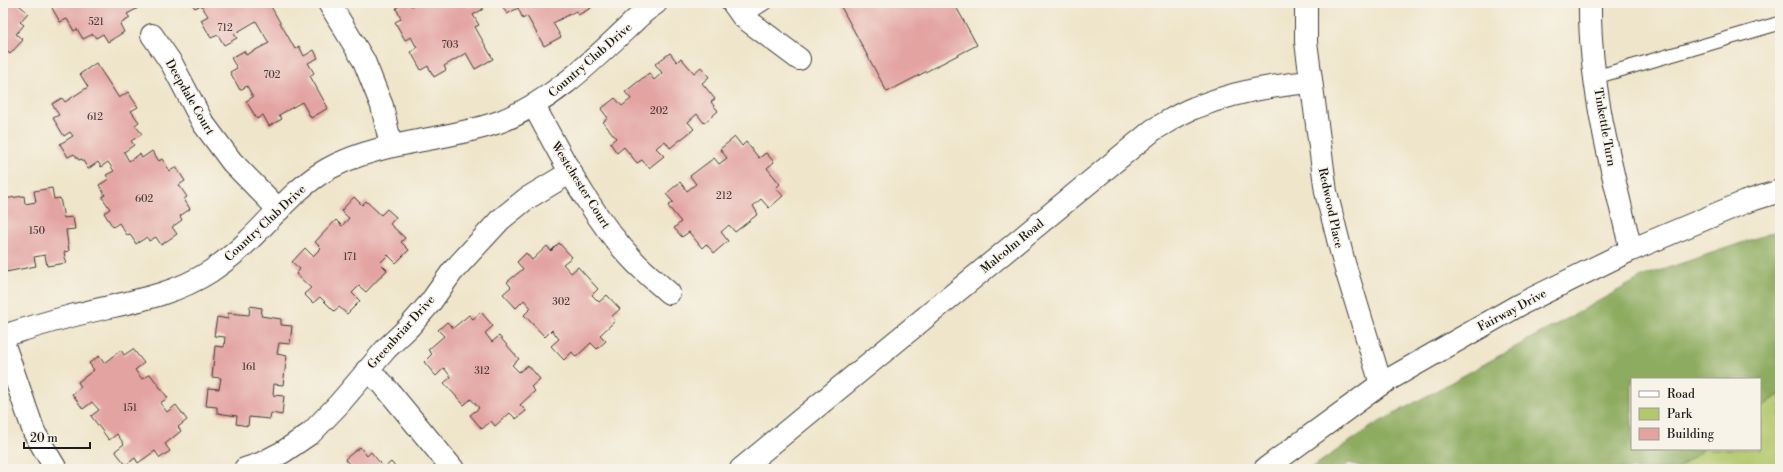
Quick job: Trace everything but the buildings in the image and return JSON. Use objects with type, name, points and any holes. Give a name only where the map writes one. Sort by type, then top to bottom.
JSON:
[{"type":"street","points":[[330,3],[364,61],[382,106],[391,146]]},
{"type":"street","name":"Redwood Place","points":[[1306,3],[1306,42],[1326,192],[1344,263],[1381,384]]},
{"type":"street","name":"Tinkettle Turn","points":[[1590,3],[1596,77],[1605,138],[1631,250]]},
{"type":"street","name":"Country Club Drive","points":[[3,336],[71,316],[147,300],[180,288],[209,272],[230,257],[301,188],[328,170],[359,155],[391,146],[467,131],[499,122],[534,106],[574,76],[648,6]]},
{"type":"street","points":[[738,10],[799,59]]},
{"type":"street","name":"Deepdale Court","points":[[152,35],[172,64],[203,123],[232,162],[279,210]]},
{"type":"street","name":"Malcolm Road","points":[[741,469],[1153,130],[1193,108],[1242,92],[1285,84],[1311,82]]},
{"type":"street","name":"Westchester Court","points":[[534,106],[571,172],[600,219],[633,260],[669,293]]},
{"type":"street","name":"Greenbriar Drive","points":[[245,469],[260,464],[283,452],[312,433],[386,349],[409,327],[430,303],[452,272],[500,220],[526,199],[571,172]]},
{"type":"street","name":"Fairway Drive","points":[[1265,469],[1381,384],[1518,305],[1631,250],[1744,202],[1780,192]]},
{"type":"street","points":[[3,342],[34,432],[56,469]]},
{"type":"street","points":[[366,371],[382,383],[453,469]]},
{"type":"lane","points":[[738,10],[765,3]]},
{"type":"lane","points":[[1596,77],[1780,23]]},
{"type":"green space","points":[[1780,230],[1780,394],[1761,407],[1761,378],[1631,378],[1631,450],[1703,450],[1677,469],[1370,469],[1349,463],[1342,469],[1310,469],[1374,425],[1644,276]]},
{"type":"green space","points":[[1780,394],[1780,469],[1677,469],[1703,450],[1761,450],[1761,407]]}]
